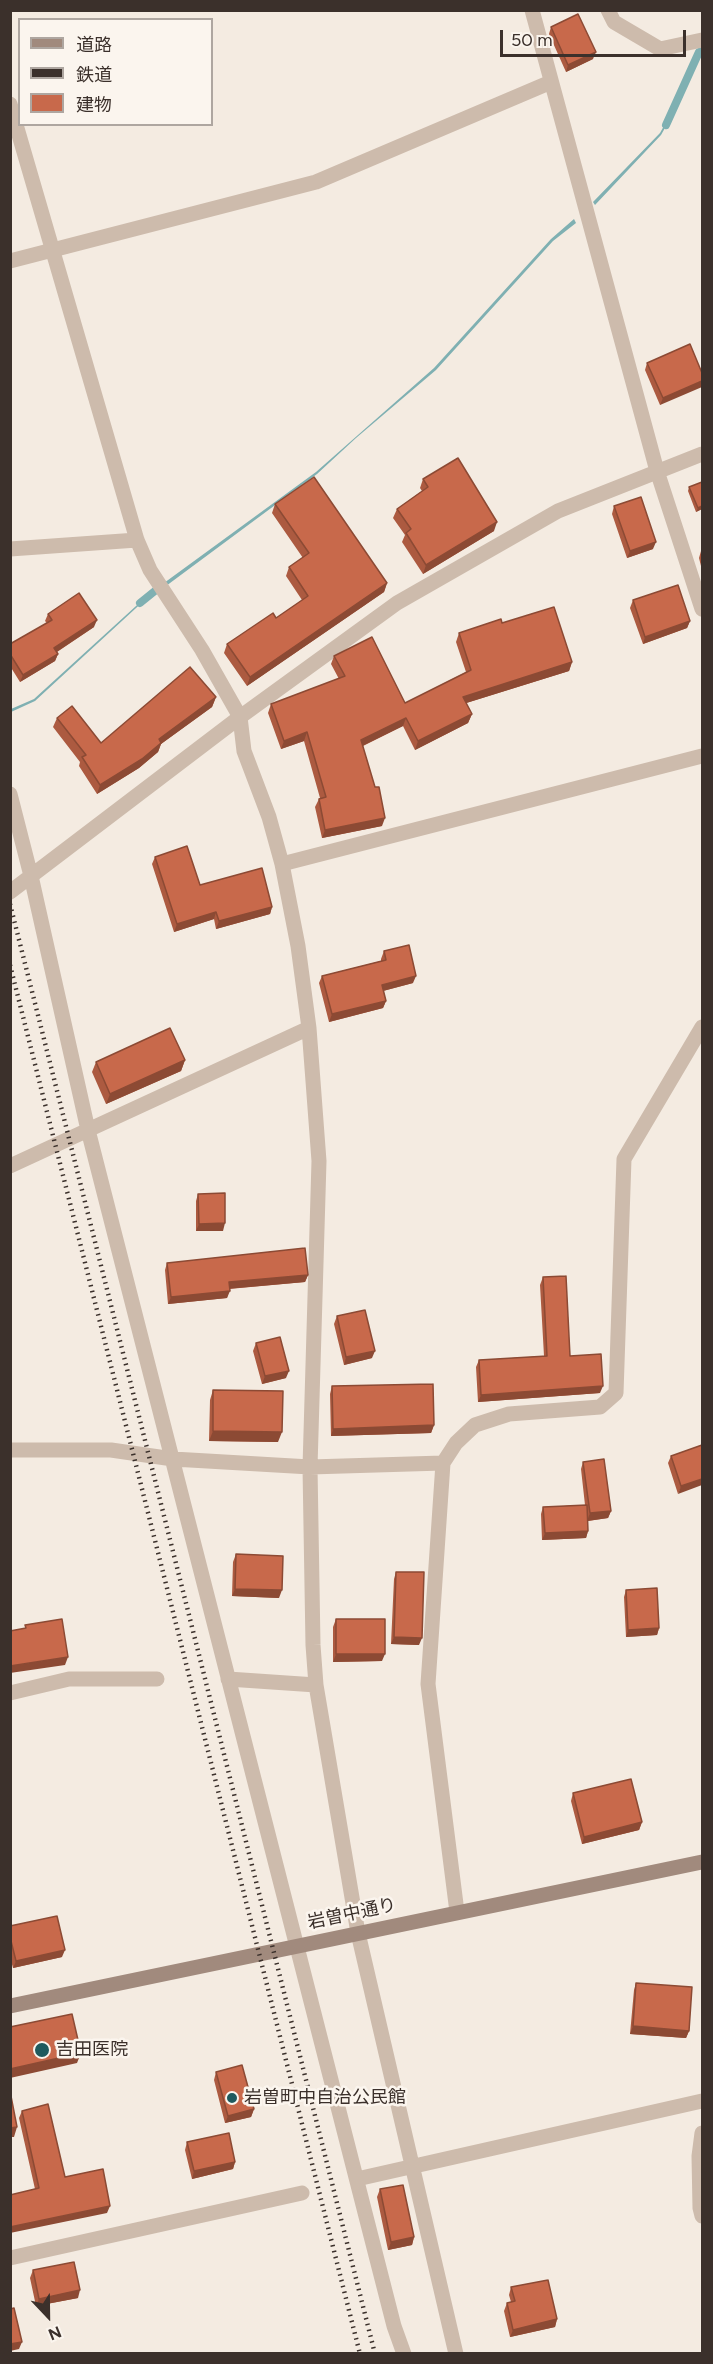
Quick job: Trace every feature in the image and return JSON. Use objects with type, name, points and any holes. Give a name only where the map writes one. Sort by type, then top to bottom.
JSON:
[{"type":"street","points":[[532,10],[657,471],[702,609]]},
{"type":"street","points":[[608,10],[614,22],[660,49],[702,40]]},
{"type":"street","points":[[10,261],[316,182],[551,82]]},
{"type":"street","points":[[10,104],[137,540],[150,570],[202,650],[240,717],[244,751],[269,817],[282,864],[298,946],[309,1028],[319,1161],[310,1467],[312,1645],[316,1685],[358,1933],[456,2354]]},
{"type":"street","points":[[10,892],[240,717],[397,603],[558,512],[702,454]]},
{"type":"street","points":[[10,549],[137,540]]},
{"type":"street","points":[[282,864],[702,756]]},
{"type":"street","points":[[10,794],[31,876],[88,1130],[394,2326],[404,2354]]},
{"type":"street","points":[[457,1912],[428,1684],[443,1463],[456,1443],[475,1425],[509,1414],[600,1407],[616,1393],[624,1159],[702,1027]]},
{"type":"street","points":[[10,1166],[309,1028]]},
{"type":"street","points":[[10,1450],[111,1450],[173,1459],[310,1467],[443,1463]]},
{"type":"street","points":[[10,1694],[69,1679],[157,1679]]},
{"type":"street","points":[[228,1679],[316,1685]]},
{"type":"street","name":"岩曽中通り","points":[[10,2007],[297,1945],[702,1862]]},
{"type":"street","points":[[357,2179],[702,2101]]},
{"type":"street","points":[[702,2133],[699,2156],[702,2216]]},
{"type":"street","points":[[10,2258],[302,2193]]},
{"type":"water","points":[[702,48],[682,98],[661,135],[595,205],[593,202],[660,133],[680,97]]},
{"type":"water","points":[[574,219],[576,223],[553,241],[436,370],[317,474],[166,586],[164,583],[316,472],[434,368],[551,239]]},
{"type":"water","points":[[147,596],[35,701],[11,712],[11,709],[34,699]]},
{"type":"building","points":[[578,14],[596,52],[568,65],[551,27]]},
{"type":"building","points":[[690,344],[702,373],[702,381],[663,398],[647,363]]},
{"type":"building","points":[[458,458],[497,522],[426,565],[406,533],[411,529],[397,509],[428,487],[423,479]]},
{"type":"building","points":[[314,477],[387,583],[250,677],[227,644],[273,613],[276,618],[308,596],[289,567],[309,553],[275,504]]},
{"type":"building","points":[[702,482],[702,506],[698,508],[689,487]]},
{"type":"building","points":[[641,497],[656,542],[630,551],[614,506]]},
{"type":"building","points":[[678,585],[690,621],[645,637],[633,600]]},
{"type":"building","points":[[79,593],[97,620],[54,648],[58,654],[23,675],[10,654],[10,644],[52,620],[48,614]]},
{"type":"building","points":[[554,607],[572,662],[463,697],[472,714],[418,741],[406,718],[361,740],[375,787],[379,787],[385,818],[325,830],[319,799],[326,797],[307,732],[284,741],[271,704],[345,676],[334,656],[372,637],[405,703],[471,670],[459,633],[501,619],[502,623]]},
{"type":"building","points":[[190,667],[216,697],[159,739],[161,743],[142,759],[100,785],[82,757],[86,755],[57,718],[72,706],[101,743]]},
{"type":"building","points":[[187,846],[200,885],[262,868],[272,907],[219,921],[216,912],[177,924],[155,857]]},
{"type":"building","points":[[409,945],[416,976],[382,985],[386,1001],[332,1014],[322,976],[386,960],[384,951]]},
{"type":"building","points":[[170,1028],[185,1060],[110,1094],[96,1062]]},
{"type":"building","points":[[225,1193],[225,1223],[199,1224],[198,1194]]},
{"type":"building","points":[[305,1248],[308,1275],[229,1282],[230,1291],[171,1297],[167,1263]]},
{"type":"building","points":[[566,1276],[570,1356],[601,1354],[603,1386],[481,1395],[479,1360],[547,1356],[543,1277]]},
{"type":"building","points":[[365,1310],[375,1351],[346,1357],[337,1316]]},
{"type":"building","points":[[280,1337],[289,1371],[265,1376],[256,1343]]},
{"type":"building","points":[[433,1384],[434,1425],[333,1429],[332,1386]]},
{"type":"building","points":[[213,1390],[283,1391],[282,1432],[213,1431]]},
{"type":"building","points":[[702,1445],[702,1479],[681,1486],[671,1456]]},
{"type":"building","points":[[604,1459],[611,1511],[590,1513],[583,1462]]},
{"type":"building","points":[[587,1505],[588,1531],[545,1533],[543,1507]]},
{"type":"building","points":[[236,1554],[283,1556],[282,1590],[235,1589]]},
{"type":"building","points":[[396,1572],[424,1572],[422,1638],[394,1637]]},
{"type":"building","points":[[657,1588],[659,1628],[628,1630],[626,1590]]},
{"type":"building","points":[[62,1619],[68,1657],[10,1666],[10,1631],[26,1628],[25,1625]]},
{"type":"building","points":[[336,1619],[385,1619],[385,1654],[336,1654]]},
{"type":"building","points":[[631,1779],[642,1822],[584,1837],[573,1793]]},
{"type":"building","points":[[57,1916],[65,1950],[16,1961],[10,1937],[10,1926]]},
{"type":"building","points":[[636,1983],[692,1987],[689,2031],[633,2026]]},
{"type":"building","name":"吉田医院","points":[[72,2014],[81,2053],[10,2069],[10,2027]]},
{"type":"building","name":"岩曽町中自治公民館","points":[[242,2065],[254,2109],[228,2116],[216,2072]]},
{"type":"building","points":[[10,2091],[17,2127],[10,2128]]},
{"type":"building","points":[[48,2104],[65,2177],[103,2169],[110,2206],[10,2227],[10,2195],[39,2188],[22,2111]]},
{"type":"building","points":[[229,2133],[235,2162],[194,2171],[187,2142]]},
{"type":"building","points":[[403,2185],[414,2237],[391,2242],[380,2189]]},
{"type":"building","points":[[74,2262],[80,2290],[39,2299],[33,2270]]},
{"type":"building","points":[[548,2280],[557,2319],[513,2330],[507,2303],[515,2301],[511,2287]]},
{"type":"building","points":[[14,2308],[22,2342],[10,2344],[10,2309]]},
{"type":"waterway","points":[[666,125],[699,52],[702,51]]},
{"type":"waterway","points":[[140,603],[161,586]]},
{"type":"railway","points":[[10,904],[375,2354]]},
{"type":"railway","points":[[10,965],[360,2354]]},
{"type":"place","name":"吉田医院","points":[[42,2050]]},
{"type":"place","name":"岩曽町中自治公民館","points":[[232,2098]]}]
